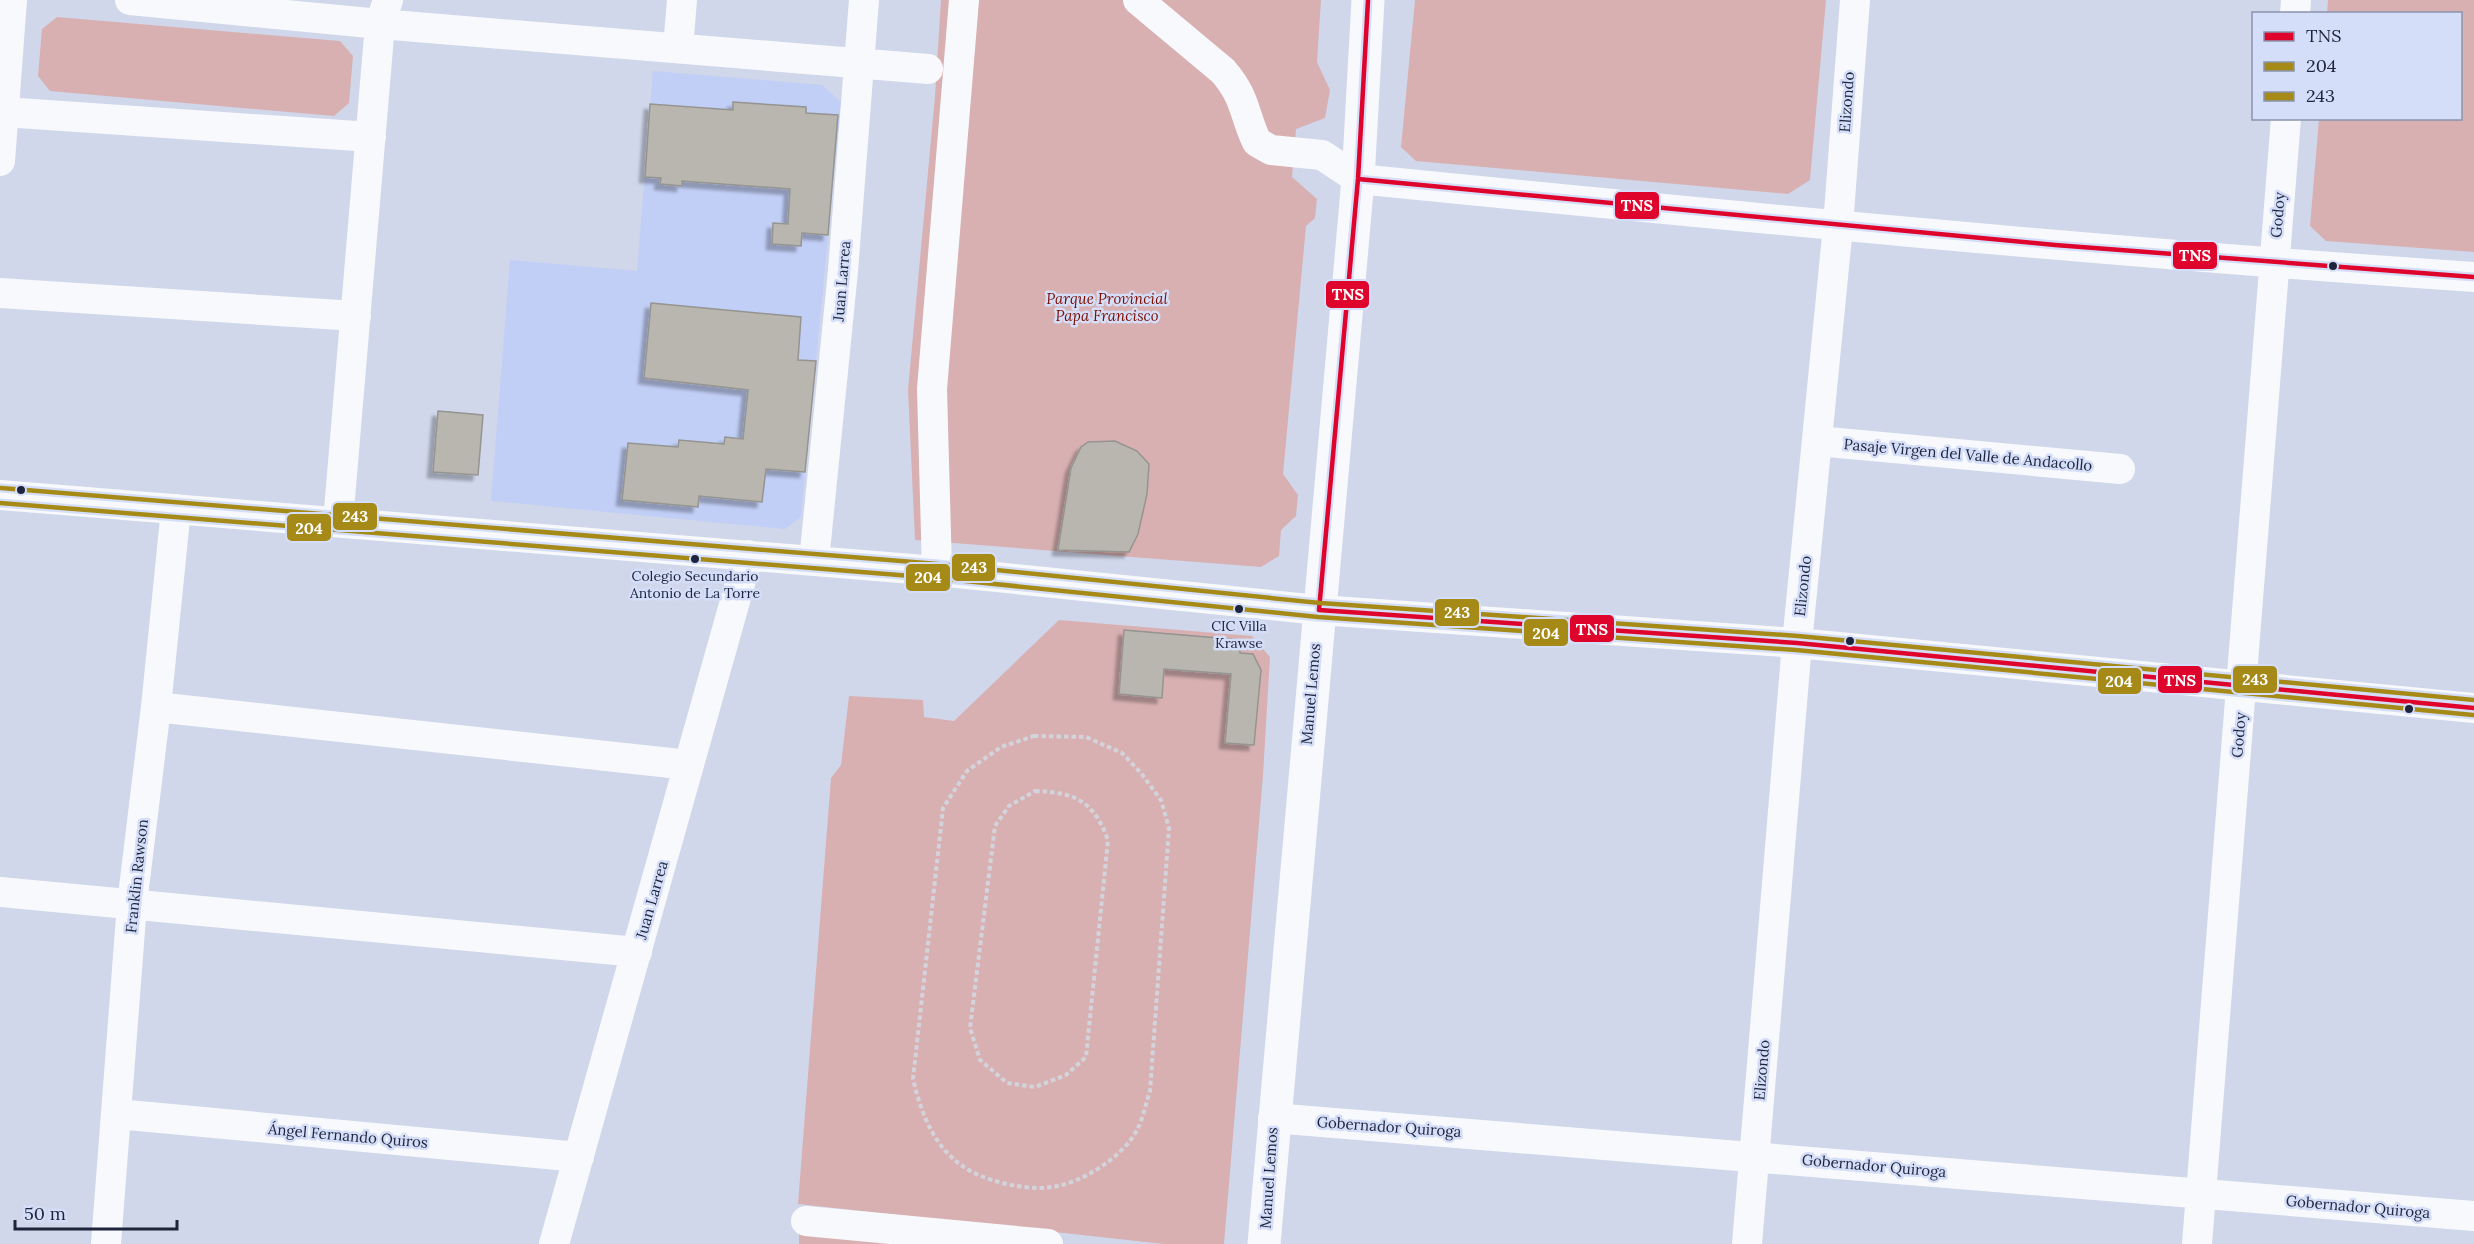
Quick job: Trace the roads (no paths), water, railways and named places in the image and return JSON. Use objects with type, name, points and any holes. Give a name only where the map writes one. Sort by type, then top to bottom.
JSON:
[{"type":"main road","name":"Manuel Lemos","points":[[1264,1244],[1273,1118],[1358,179],[1368,0]]},
{"type":"street","points":[[0,161],[12,0]]},
{"type":"street","points":[[130,0],[384,12],[678,48],[928,69]]},
{"type":"street","points":[[678,48],[682,0]]},
{"type":"street","name":"Juan Larrea","points":[[814,561],[843,271],[864,0]]},
{"type":"street","points":[[937,571],[932,389],[964,0]]},
{"type":"street","points":[[1137,0],[1223,71],[1234,83],[1241,94],[1257,142],[1271,150],[1322,155],[1358,179],[1838,226],[2274,264],[2474,277]]},
{"type":"street","name":"Elizondo","points":[[1747,1244],[1797,643],[1838,226],[1855,0]]},
{"type":"street","points":[[338,522],[384,12]]},
{"type":"street","points":[[4,112],[371,137]]},
{"type":"street","name":"Godoy","points":[[2197,1244],[2243,686],[2286,120]]},
{"type":"street","points":[[0,293],[356,316]]},
{"type":"street","name":"Pasaje Virgen del Valle de Andacollo","points":[[1817,441],[2120,469]]},
{"type":"street","points":[[0,495],[937,571],[1319,610],[1797,643],[2474,708]]},
{"type":"street","name":"Franklin Rawson","points":[[106,1244],[132,904],[156,707],[176,509]]},
{"type":"street","name":"Juan Larrea","points":[[554,1244],[748,555]]},
{"type":"street","points":[[156,707],[689,765]]},
{"type":"street","points":[[0,892],[637,952]]},
{"type":"street","name":"Ángel Fernando Quiros","points":[[117,1114],[579,1157]]},
{"type":"street","name":"Gobernador Quiroga","points":[[1273,1118],[2474,1216]]},
{"type":"street","points":[[806,1221],[1048,1244]]},
{"type":"place","name":"Colegio Secundario Antonio de La Torre","points":[[695,559]]},
{"type":"place","name":"CIC Villa Krawse","points":[[1239,609]]},
{"type":"park label","name":"Parque Provincial Papa Francisco","points":[[1107,308]]}]
